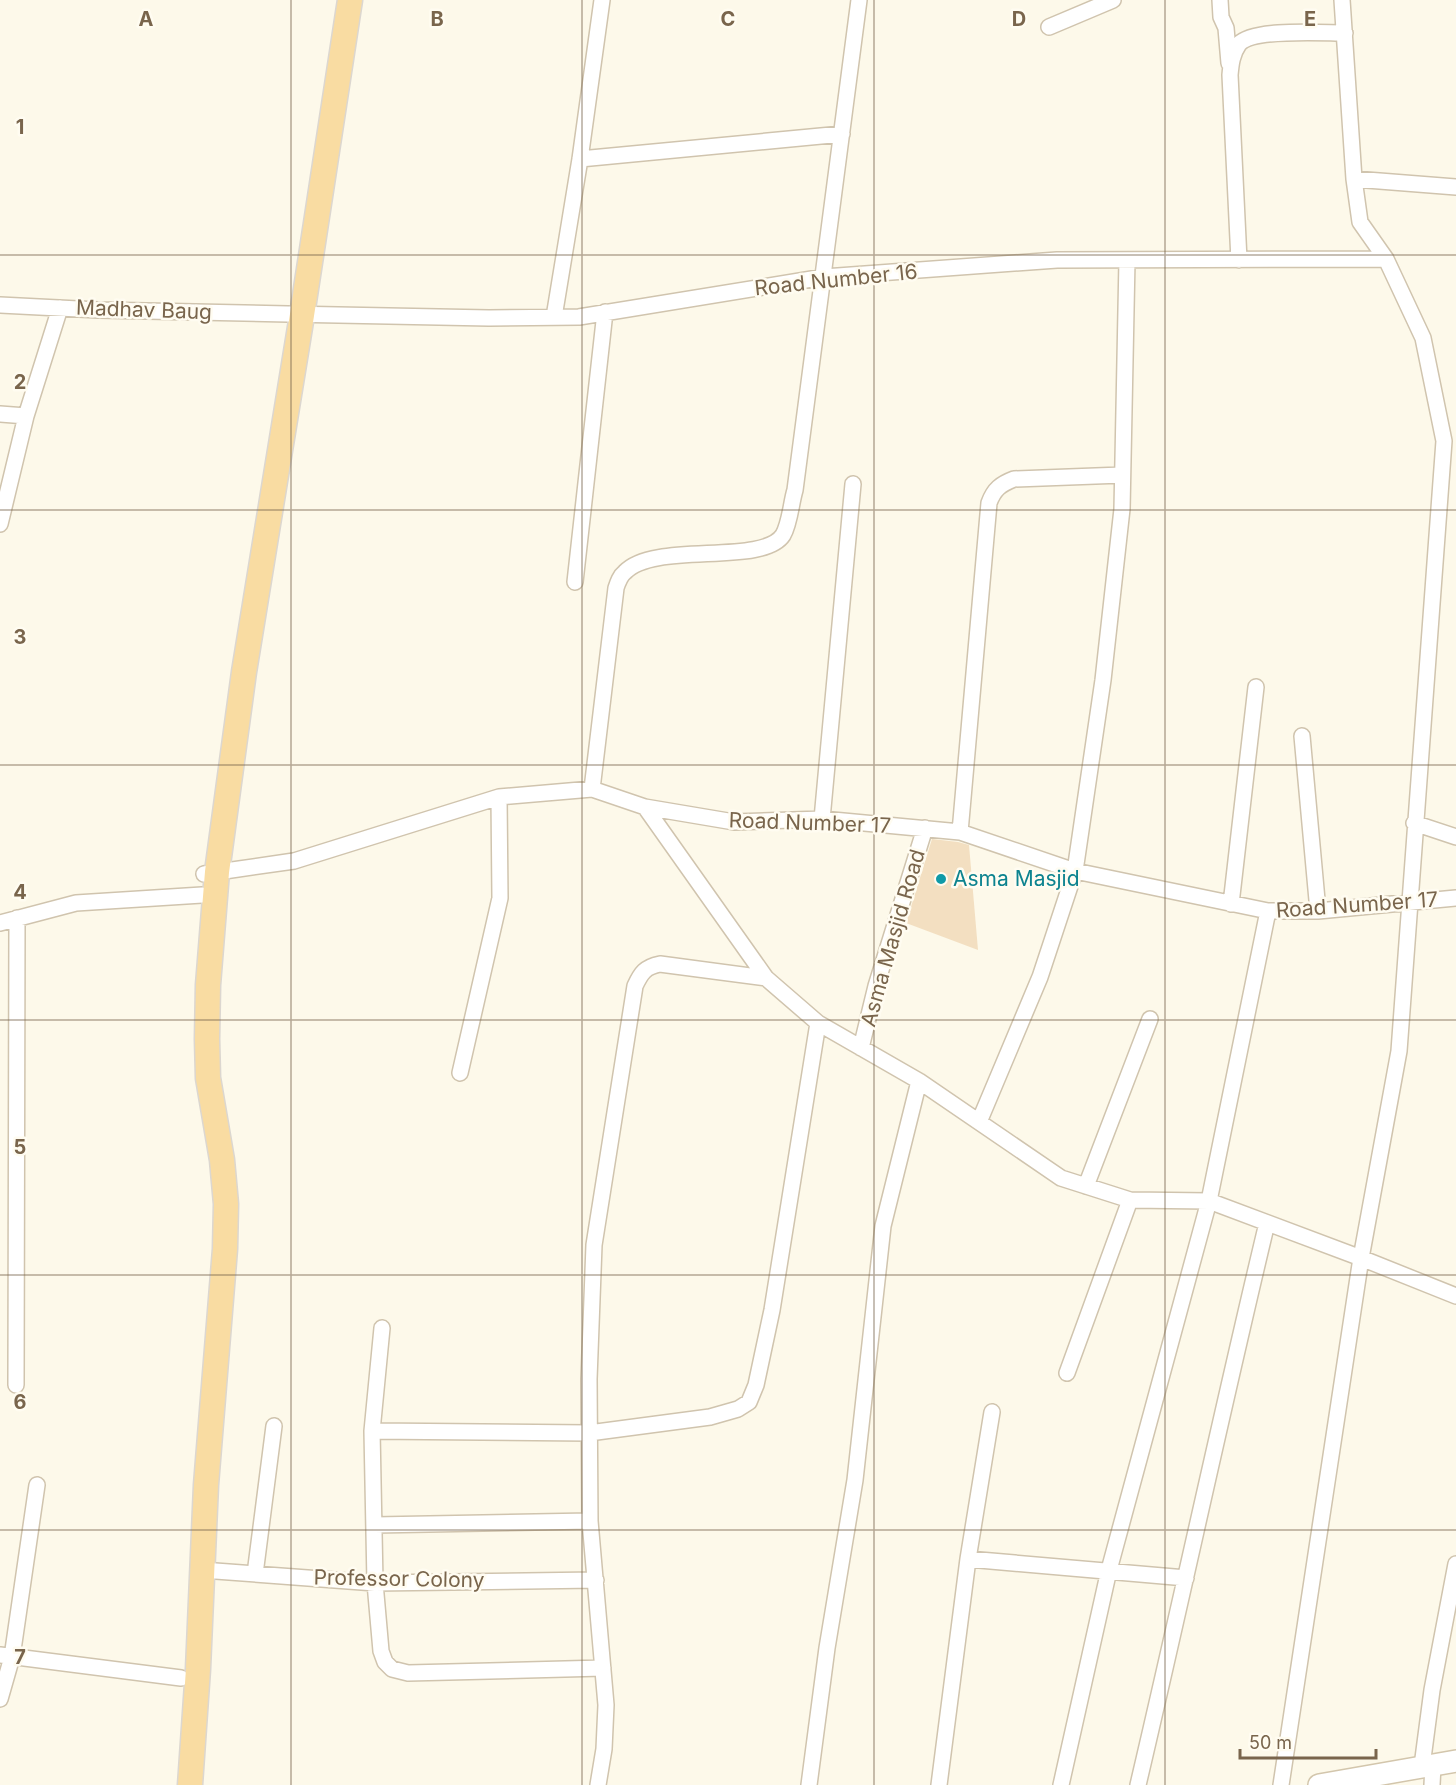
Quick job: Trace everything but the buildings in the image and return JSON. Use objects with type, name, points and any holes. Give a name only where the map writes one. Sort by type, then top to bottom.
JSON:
[{"type":"highway","points":[[295,314],[334,0]]},
{"type":"highway","points":[[190,1785],[206,1485],[225,1249],[224,1182],[208,1078],[208,880],[212,803],[350,0]]},
{"type":"highway","points":[[175,1785],[191,1503],[211,1235],[211,1193],[192,1043],[192,1000],[208,880]]},
{"type":"main road","points":[[1319,1785],[1429,1772],[1456,1761]]},
{"type":"street","points":[[554,317],[580,159],[602,0]]},
{"type":"street","points":[[592,789],[616,588],[621,576],[626,570],[651,559],[759,549],[777,542],[784,533],[795,490],[859,0]]},
{"type":"street","points":[[1049,27],[1113,0]]},
{"type":"street","points":[[1220,0],[1221,17],[1226,28],[1230,75],[1239,260]]},
{"type":"street","points":[[1281,1785],[1361,1258],[1399,1051],[1408,903],[1444,441],[1423,338],[1386,259],[1360,222],[1354,179],[1342,0]]},
{"type":"street","points":[[1230,75],[1232,56],[1240,44],[1258,34],[1345,33]]},
{"type":"street","points":[[580,159],[842,134]]},
{"type":"street","points":[[1354,179],[1456,187]]},
{"type":"street","name":"Road Number 16","points":[[295,314],[489,318],[579,317],[824,277],[1057,260],[1386,259]]},
{"type":"street","points":[[979,1122],[1040,977],[1076,871],[1103,680],[1122,509],[1127,260]]},
{"type":"street","name":"Madhav Baug","points":[[0,305],[295,314]]},
{"type":"street","points":[[0,524],[26,416],[60,308]]},
{"type":"street","points":[[575,582],[605,312]]},
{"type":"street","points":[[0,414],[26,416]]},
{"type":"street","points":[[960,832],[989,503],[993,492],[1002,484],[1014,479],[1122,475]]},
{"type":"street","points":[[822,819],[853,484]]},
{"type":"street","points":[[1231,904],[1256,687]]},
{"type":"street","points":[[1302,736],[1318,911]]},
{"type":"street","name":"Road Number 17","points":[[0,923],[76,903],[208,880],[294,861],[499,797],[592,789],[645,807],[734,822],[822,819],[960,832],[1076,871],[1268,911],[1318,911],[1456,898]]},
{"type":"street","points":[[460,1073],[500,898],[499,797]]},
{"type":"street","points":[[645,807],[766,978],[818,1023],[919,1081],[1061,1178],[1130,1200],[1209,1201],[1456,1296]]},
{"type":"street","points":[[1414,823],[1456,837]]},
{"type":"street","name":"Asma Masjid Road","points":[[861,1048],[876,986],[925,828]]},
{"type":"street","points":[[1061,1785],[1109,1570],[1209,1201],[1268,911]]},
{"type":"street","points":[[16,1385],[17,918]]},
{"type":"street","points":[[598,1785],[604,1749],[606,1705],[590,1521],[589,1378],[594,1245],[635,986],[640,974],[647,966],[660,964],[766,978]]},
{"type":"street","points":[[1086,1186],[1150,1019]]},
{"type":"street","points":[[372,1431],[589,1433],[710,1417],[738,1409],[749,1402],[756,1385],[772,1310],[818,1023]]},
{"type":"street","points":[[809,1785],[827,1647],[855,1480],[883,1226],[919,1081]]},
{"type":"street","points":[[1067,1373],[1130,1200]]},
{"type":"street","points":[[1138,1785],[1267,1223]]},
{"type":"street","points":[[382,1328],[372,1431],[375,1583],[381,1651],[385,1662],[392,1669],[408,1673],[603,1668]]},
{"type":"street","points":[[939,1785],[968,1559],[992,1412]]},
{"type":"street","points":[[255,1574],[273,1426]]},
{"type":"street","points":[[0,1699],[37,1485]]},
{"type":"street","points":[[375,1525],[590,1521]]},
{"type":"street","points":[[968,1559],[1186,1578]]},
{"type":"street","points":[[1429,1772],[1432,1690],[1456,1564]]},
{"type":"street","name":"Professor Colony","points":[[202,1570],[375,1583],[596,1580]]},
{"type":"street","points":[[6,1656],[181,1678]]},
{"type":"place","name":"Asma Masjid","points":[[941,879]]}]
